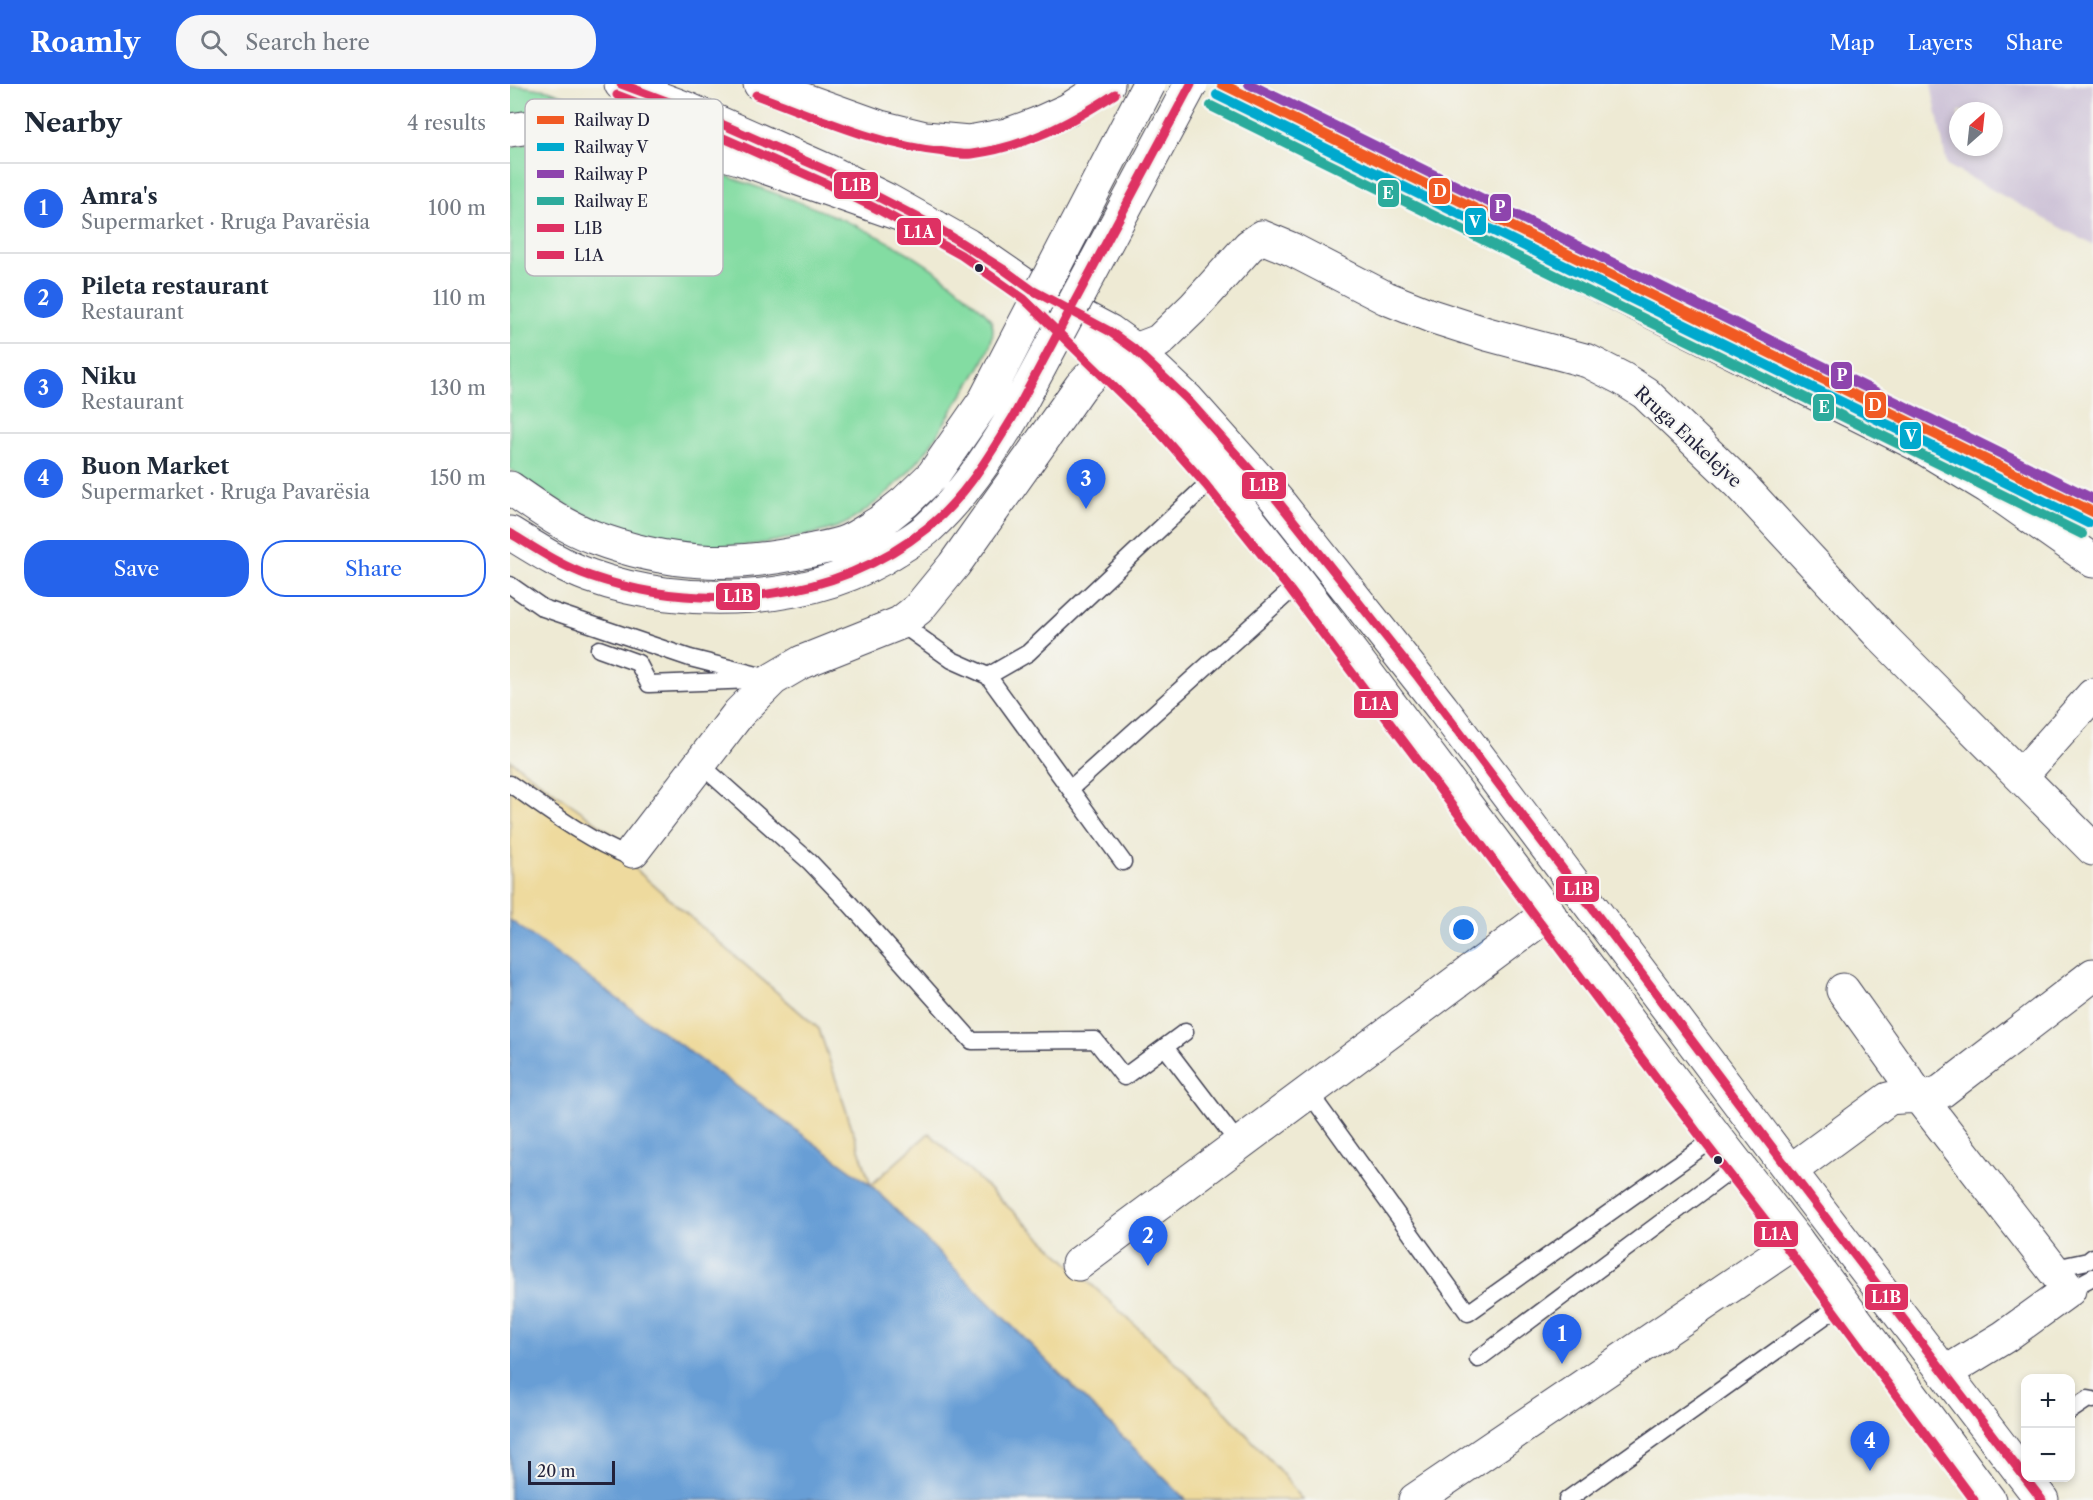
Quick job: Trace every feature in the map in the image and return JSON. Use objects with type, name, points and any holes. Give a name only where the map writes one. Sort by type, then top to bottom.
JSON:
[{"type":"main road","points":[[621,84],[661,99]]},
{"type":"main road","points":[[760,84],[880,127],[925,138],[969,142],[1008,135],[1037,124],[1068,110],[1108,84]]},
{"type":"main road","points":[[510,488],[546,512],[591,536],[632,550],[677,560],[719,562],[771,559],[848,541],[880,522],[933,475],[985,400],[1149,84]]},
{"type":"main road","points":[[510,533],[548,556],[600,579],[631,588],[685,596],[721,597],[794,591],[847,574],[883,559],[928,528],[957,497],[987,459],[1013,417],[1191,84]]},
{"type":"main road","points":[[723,125],[828,171],[936,227],[1004,269],[1119,356],[1187,399],[1285,509],[1430,692],[1790,1171],[1945,1373],[2012,1451],[2042,1500]]},
{"type":"main road","points":[[510,130],[525,128]]},
{"type":"main road","points":[[1304,138],[1917,444],[1988,487],[2093,561]]},
{"type":"main road","points":[[723,153],[936,227]]},
{"type":"main road","name":"Rruga Enkelejve","points":[[1119,356],[1159,341],[1196,306],[1249,246],[1262,237],[1291,249],[1386,298],[1431,316],[1487,334],[1588,361],[1645,393],[1739,483],[1881,636],[2093,849]]},
{"type":"main road","points":[[1119,356],[1130,384],[1215,477],[1299,582],[1716,1137],[1797,1240],[1989,1500]]},
{"type":"main road","points":[[631,853],[739,713],[772,680],[801,662],[900,623],[918,609],[938,587],[1081,386],[1119,356]]},
{"type":"main road","points":[[2021,776],[2093,695]]},
{"type":"main road","points":[[1078,1264],[1549,913]]},
{"type":"main road","points":[[1790,1171],[1888,1099],[1907,1096],[1920,1098],[1933,1096],[1942,1091],[2093,975]]},
{"type":"main road","points":[[1843,990],[1920,1098],[2072,1278],[2004,1337],[1945,1373]]},
{"type":"main road","points":[[1415,1500],[1797,1240]]},
{"type":"lane","points":[[987,676],[1028,653],[1215,477]]},
{"type":"lane","points":[[1070,789],[1299,582]]},
{"type":"lane","points":[[510,585],[543,608],[690,658],[772,680]]},
{"type":"lane","points":[[900,623],[952,660],[987,676],[1123,862]]},
{"type":"lane","points":[[599,649],[638,663],[649,684],[772,680]]},
{"type":"lane","points":[[700,764],[818,871],[972,1041],[1095,1040],[1124,1077],[1185,1032]]},
{"type":"lane","points":[[510,784],[558,818],[609,848],[631,853]]},
{"type":"lane","points":[[1165,1047],[1239,1144]]},
{"type":"lane","points":[[1308,1091],[1468,1313],[1716,1137]]},
{"type":"lane","points":[[1478,1359],[1738,1165]]},
{"type":"lane","points":[[2072,1278],[2093,1257]]},
{"type":"lane","points":[[1567,1500],[1843,1303]]},
{"type":"lane","points":[[2075,1408],[2088,1399],[2093,1400]]},
{"type":"shaded area","points":[[1931,84],[2093,84],[2093,245],[1947,165]]},
{"type":"green space","points":[[510,87],[548,90],[573,99],[525,99],[525,114],[510,114]]},
{"type":"green space","points":[[525,144],[525,276],[723,276],[723,175],[832,215],[918,259],[945,278],[988,316],[993,332],[986,355],[936,437],[917,463],[880,499],[860,515],[836,528],[763,543],[716,546],[653,537],[622,529],[592,517],[563,503],[510,469],[510,147]]},
{"type":"sand","points":[[510,760],[622,841],[618,854],[819,1029],[871,1185],[510,920]]},
{"type":"sand","points":[[929,1133],[1212,1397],[1279,1470],[1303,1500],[1186,1500],[871,1185]]},
{"type":"water","points":[[510,920],[871,1185],[1186,1500],[510,1500]]},
{"type":"rail line","name":"D","points":[[1222,84],[2093,512]]},
{"type":"rail line","name":"P","points":[[1249,84],[2093,499]]},
{"type":"rail line","name":"V","points":[[1217,95],[2088,523]]},
{"type":"rail line","name":"E","points":[[1211,106],[2082,534]]},
{"type":"transit line","name":"L1B","points":[[621,84],[661,99]]},
{"type":"transit line","name":"L1B","points":[[510,533],[579,572],[633,588],[676,595],[721,597],[765,594],[809,586],[851,572],[890,553],[927,528],[953,504],[995,447],[1191,84]]},
{"type":"transit line","name":"L1A","points":[[756,95],[896,144],[969,154],[992,151],[1029,140],[1081,115],[1115,94]]},
{"type":"transit line","name":"L1A","points":[[617,95],[627,99]]},
{"type":"transit line","name":"L1B","points":[[723,125],[828,171],[936,227],[1032,290],[1109,331],[1134,349],[1187,399],[1277,500],[1418,677],[1790,1171],[2042,1500]]},
{"type":"transit line","name":"L1A","points":[[723,138],[823,182],[961,255],[1024,299],[1156,428],[1206,485],[1290,590],[1706,1144],[1787,1248],[1974,1500]]},
{"type":"place","name":"Niku","points":[[1086,509]]},
{"type":"place","name":"Pileta restaurant","points":[[1148,1266]]},
{"type":"place","name":"Amra's","points":[[1562,1364]]},
{"type":"place","name":"Buon Market","points":[[1870,1471]]}]
